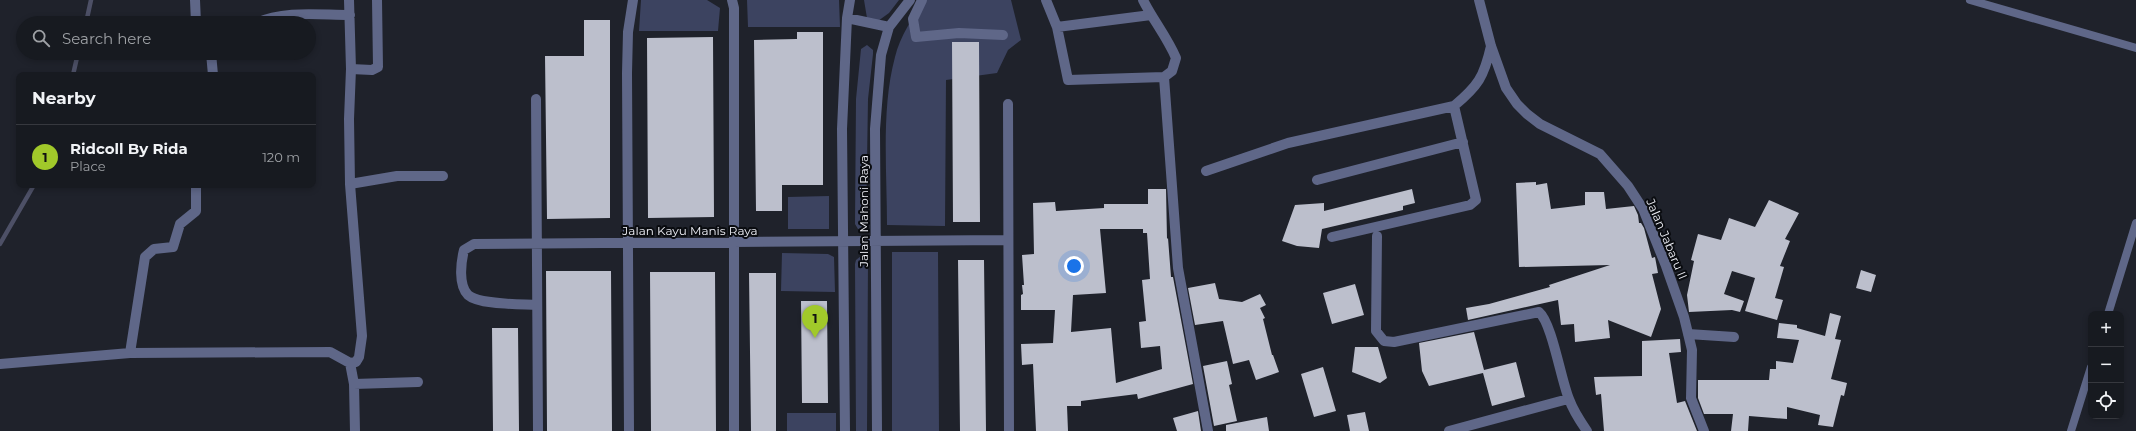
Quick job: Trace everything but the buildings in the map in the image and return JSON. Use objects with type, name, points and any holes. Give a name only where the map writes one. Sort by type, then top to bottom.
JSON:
[{"type":"street","points":[[195,0],[196,16]]},
{"type":"street","points":[[3,364],[130,353],[325,351],[335,354],[350,363],[356,362],[360,357],[362,336],[350,184],[349,120],[352,68],[348,0]]},
{"type":"street","points":[[352,68],[372,70],[378,67],[377,0]]},
{"type":"street","points":[[629,431],[627,72],[628,32],[633,0]]},
{"type":"street","points":[[732,0],[734,8],[734,431]]},
{"type":"street","name":"Jalan Mahoni Raya","points":[[845,431],[842,129],[846,18],[850,0]]},
{"type":"street","name":"Jalan Mahoni Raya","points":[[878,431],[875,129],[881,55],[889,27],[910,0]]},
{"type":"street","points":[[922,0],[913,19],[916,37],[959,33],[1003,35]]},
{"type":"street","points":[[1046,0],[1057,27],[1068,80],[1164,77],[1172,71],[1176,58],[1164,32],[1151,15],[1143,0]]},
{"type":"street","name":"Jalan Jabaru II","points":[[1479,0],[1491,46],[1506,88],[1527,114],[1540,124],[1600,154],[1628,186],[1643,209],[1654,233],[1688,334],[1692,350],[1691,398],[1704,431]]},
{"type":"street","points":[[276,16],[289,14],[350,15]]},
{"type":"street","points":[[1057,27],[1151,15]]},
{"type":"street","points":[[846,18],[889,27]]},
{"type":"street","points":[[1206,171],[1288,143],[1454,106],[1480,80],[1487,64],[1491,46]]},
{"type":"street","points":[[212,60],[213,72]]},
{"type":"street","points":[[1164,77],[1178,268],[1208,431]]},
{"type":"street","points":[[536,99],[538,431]]},
{"type":"street","points":[[1008,104],[1009,431]]},
{"type":"street","points":[[1332,237],[1470,205],[1476,200],[1454,106]]},
{"type":"street","points":[[1317,180],[1463,142]]},
{"type":"street","points":[[350,184],[397,176],[442,176]]},
{"type":"street","points":[[130,353],[145,257],[154,249],[173,247],[180,224],[196,211],[196,188]]},
{"type":"street","points":[[1377,236],[1376,331],[1384,341],[1394,342],[1539,312],[1548,330],[1568,399],[1587,431]]},
{"type":"street","name":"Jalan Kayu Manis Raya","points":[[537,305],[478,300],[467,294],[462,284],[462,260],[464,250],[474,244],[1008,240]]},
{"type":"street","points":[[1688,334],[1734,336]]},
{"type":"street","points":[[350,363],[354,384],[355,431]]},
{"type":"street","points":[[354,384],[418,382]]},
{"type":"street","points":[[1449,431],[1568,399]]},
{"type":"lane","points":[[1970,0],[2136,48]]},
{"type":"lane","points":[[2109,311],[2136,223]]},
{"type":"lane","points":[[2071,431],[2088,377]]},
{"type":"shaded area","points":[[641,0],[707,0],[720,8],[718,31],[639,31]]},
{"type":"shaded area","points":[[747,0],[839,0],[840,27],[748,27]]},
{"type":"shaded area","points":[[864,0],[899,0],[889,13],[878,21],[867,18]]},
{"type":"shaded area","points":[[925,0],[1011,0],[1021,40],[1008,50],[997,73],[946,80],[945,226],[887,225],[886,119],[891,77],[900,42]]},
{"type":"shaded area","points":[[867,45],[873,50],[873,54],[868,99],[866,226],[861,230],[858,229],[855,224],[856,99],[861,49]]},
{"type":"shaded area","points":[[829,196],[829,229],[788,229],[788,197]]},
{"type":"shaded area","points":[[892,252],[938,252],[939,431],[892,431]]},
{"type":"shaded area","points":[[782,253],[828,254],[834,257],[835,292],[781,291]]},
{"type":"shaded area","points":[[861,256],[868,260],[867,431],[856,431],[855,264],[856,260]]},
{"type":"shaded area","points":[[787,413],[836,413],[836,431],[787,431]]},
{"type":"waterway","points":[[88,16],[91,0]]},
{"type":"waterway","points":[[74,72],[76,60]]},
{"type":"waterway","points":[[0,244],[32,188]]},
{"type":"place","name":"Ridcoll By Rida","points":[[815,338]]}]
